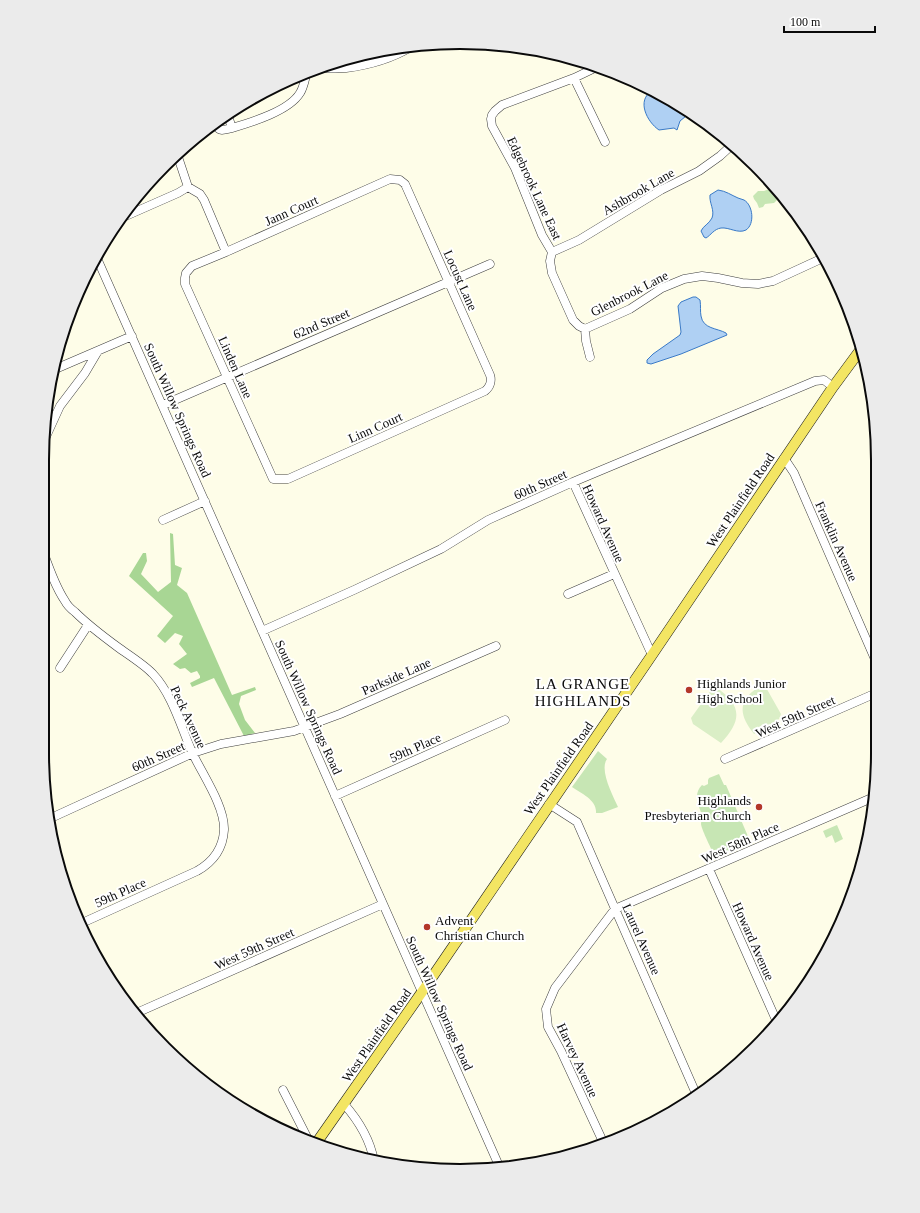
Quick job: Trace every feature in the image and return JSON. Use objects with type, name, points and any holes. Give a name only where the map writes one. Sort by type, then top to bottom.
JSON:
[{"type":"main road","name":"West Plainfield Road","points":[[319,1139],[422,992],[652,655],[832,387],[857,354]]},
{"type":"street","points":[[337,68],[363,66],[397,54]]},
{"type":"street","points":[[590,70],[574,78],[606,142]]},
{"type":"street","name":"Edgebrook Lane East","points":[[574,78],[502,105],[495,111],[491,119],[492,126],[515,168],[542,235],[552,252],[550,261],[552,273],[573,320],[585,329]]},
{"type":"street","points":[[218,128],[221,130],[232,128],[254,121],[289,105],[301,92],[305,79]]},
{"type":"street","points":[[229,120],[232,128]]},
{"type":"street","name":"Ashbrook Lane","points":[[552,252],[579,240],[661,190],[699,171],[728,149]]},
{"type":"street","points":[[179,160],[188,187],[200,194],[204,200],[226,252]]},
{"type":"street","name":"Jann Court","points":[[192,266],[390,179],[400,180]]},
{"type":"street","name":"Locust Lane","points":[[400,180],[404,184],[490,375],[490,386],[485,391]]},
{"type":"street","points":[[131,214],[188,187]]},
{"type":"street","name":"Glenbrook Lane","points":[[585,329],[630,309],[662,288],[684,279],[702,276],[742,283],[758,284],[773,281],[819,260]]},
{"type":"street","name":"South Willow Springs Road","points":[[99,263],[497,1162]]},
{"type":"street","name":"62nd Street","points":[[163,406],[490,264]]},
{"type":"street","name":"Linden Lane","points":[[192,266],[186,273],[185,284],[273,479]]},
{"type":"street","points":[[585,329],[590,357]]},
{"type":"street","points":[[60,367],[132,336]]},
{"type":"street","points":[[51,425],[60,406],[85,373],[98,351]]},
{"type":"street","name":"60th Street","points":[[262,631],[441,549],[488,520],[573,482],[815,381],[824,380],[832,387]]},
{"type":"street","name":"Linn Court","points":[[273,479],[288,479],[485,391]]},
{"type":"street","name":"Franklin Avenue","points":[[784,458],[794,473],[871,650]]},
{"type":"street","name":"Howard Avenue","points":[[573,482],[652,655]]},
{"type":"street","points":[[163,520],[205,501]]},
{"type":"street","name":"Peck Avenue","points":[[49,568],[65,602],[88,624],[153,673],[167,693],[220,812],[224,831],[222,843],[211,861]]},
{"type":"street","name":"Howard Avenue","points":[[568,594],[614,574]]},
{"type":"street","points":[[60,668],[88,624]]},
{"type":"street","name":"Parkside Lane","points":[[305,727],[340,714],[496,646]]},
{"type":"street","name":"West 59th Street","points":[[725,760],[871,695]]},
{"type":"street","name":"59th Place","points":[[335,796],[505,720]]},
{"type":"street","name":"60th Street","points":[[54,816],[193,753],[221,744],[294,731],[305,727]]},
{"type":"street","name":"West 58th Place","points":[[616,909],[868,800]]},
{"type":"street","name":"Laurel Avenue","points":[[549,804],[577,822],[695,1090]]},
{"type":"street","name":"59th Place","points":[[85,922],[197,871],[211,861]]},
{"type":"street","name":"Howard Avenue","points":[[709,869],[775,1017]]},
{"type":"street","name":"West 59th Street","points":[[141,1011],[383,904]]},
{"type":"street","name":"Harvey Avenue","points":[[601,1139],[561,1051],[548,1027],[546,1009],[555,988],[616,909]]},
{"type":"street","points":[[283,1090],[305,1134]]},
{"type":"street","points":[[344,1104],[356,1118],[367,1137],[373,1154]]},
{"type":"green space","points":[[769,189],[777,200],[774,203],[765,204],[763,207],[759,208],[753,196],[758,191]]},
{"type":"green space","points":[[170,533],[173,534],[175,565],[182,568],[177,585],[187,593],[232,695],[255,687],[256,690],[241,696],[239,704],[245,720],[255,733],[244,736],[214,678],[192,687],[190,683],[200,678],[197,671],[191,673],[185,668],[180,669],[173,664],[187,654],[179,644],[183,636],[175,633],[165,643],[157,636],[173,616],[129,576],[143,553],[146,553],[147,561],[141,574],[158,592],[171,582]]},
{"type":"green space","points":[[764,684],[781,714],[779,719],[754,734],[745,719],[743,706],[749,695],[755,689]]},
{"type":"green space","points":[[714,686],[730,699],[736,713],[736,720],[733,727],[721,743],[693,724],[691,718]]},
{"type":"green space","points":[[598,751],[607,759],[605,764],[606,776],[610,790],[618,807],[602,813],[596,813],[594,804],[572,787]]},
{"type":"green space","points":[[719,774],[724,785],[726,785],[750,841],[715,857],[701,824],[702,816],[697,796],[699,788],[702,785],[704,786],[708,784],[709,778]]},
{"type":"green space","points":[[837,825],[843,839],[835,843],[832,835],[826,838],[823,831]]},
{"type":"water","points":[[647,95],[666,104],[686,116],[680,121],[677,130],[674,128],[659,130],[651,122],[647,117],[644,105]]},
{"type":"water","points":[[718,190],[726,192],[747,202],[752,215],[751,223],[746,230],[743,231],[721,228],[714,231],[706,238],[701,231],[713,215],[710,195]]},
{"type":"water","points":[[693,297],[700,300],[701,316],[704,323],[711,328],[726,333],[727,335],[681,354],[651,364],[647,363],[647,360],[653,354],[680,335],[681,332],[678,306],[681,302]]},
{"type":"place","name":"Highlands Junior High School","points":[[689,690]]},
{"type":"place","name":"Highlands Presbyterian Church","points":[[759,807]]},
{"type":"place","name":"Advent Christian Church","points":[[427,927]]},
{"type":"district","name":"LA GRANGE HIGHLANDS","points":[[583,692]]}]
